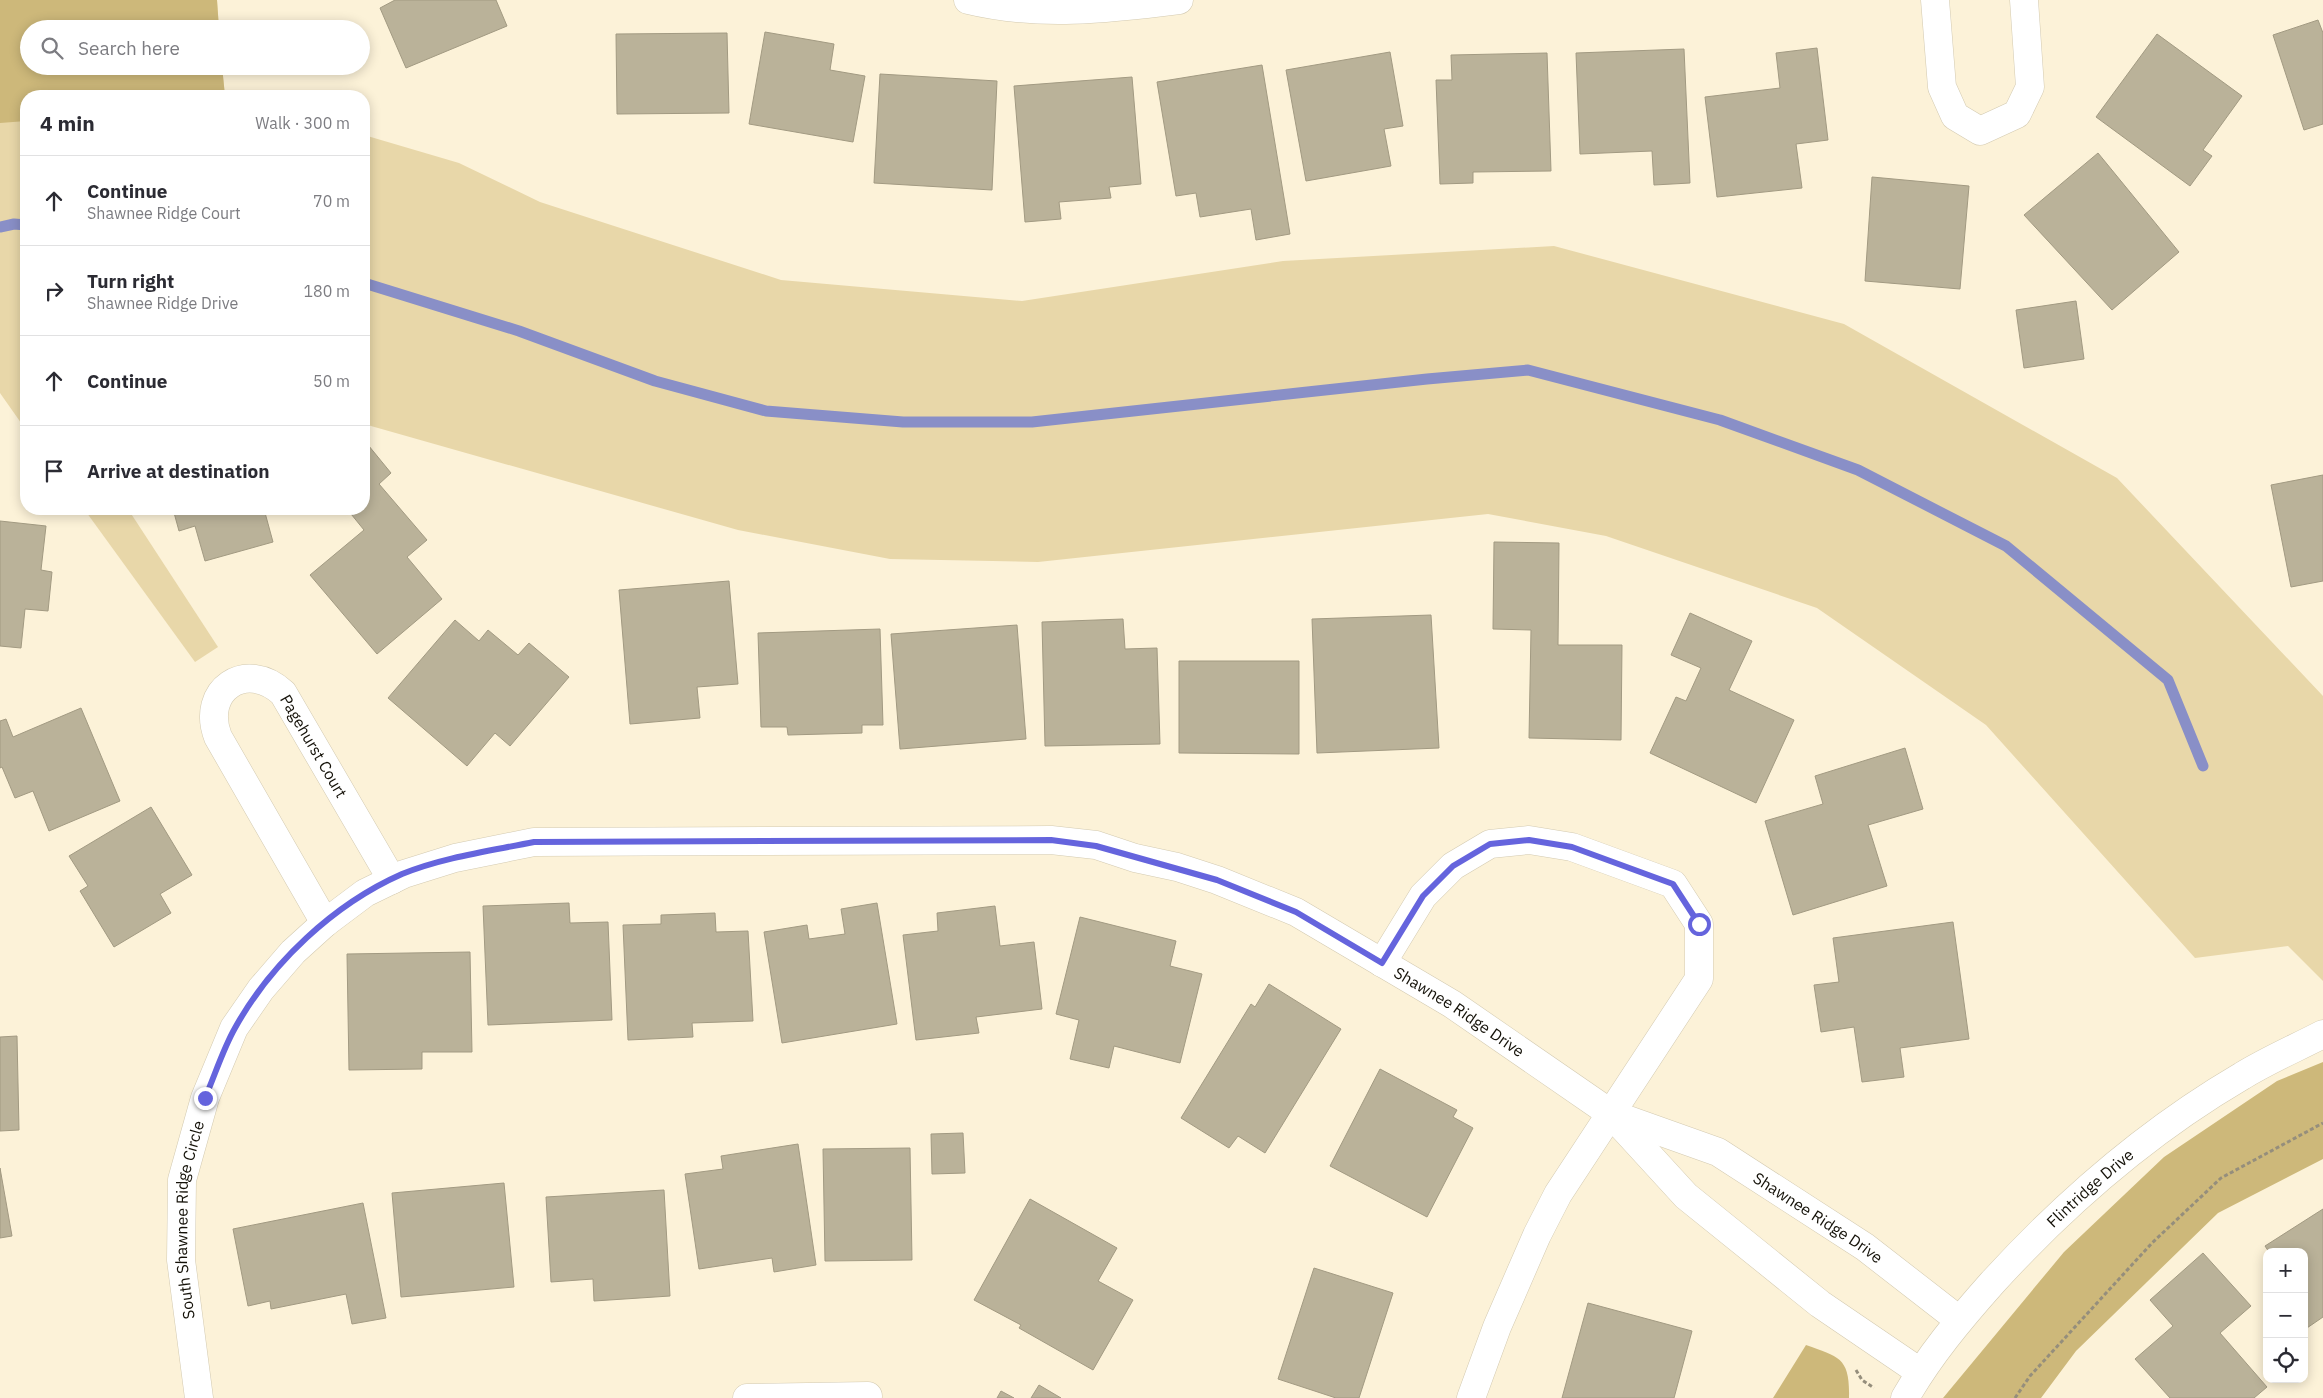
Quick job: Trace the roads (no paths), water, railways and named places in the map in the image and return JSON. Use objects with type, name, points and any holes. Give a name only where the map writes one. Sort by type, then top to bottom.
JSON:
[{"type":"street","points":[[968,0],[998,7],[1058,12],[1179,0]]},
{"type":"street","points":[[1935,0],[1942,87],[1954,116],[1980,131],[2017,114],[2030,87],[2024,0]]},
{"type":"street","name":"Pagehurst Court","points":[[325,923],[216,731],[213,713],[216,701],[223,690],[232,683],[245,678],[259,678],[272,683],[282,693],[392,880]]},
{"type":"street","name":"Shawnee Ridge Drive","points":[[365,893],[392,880],[455,858],[534,842],[1051,840],[1096,846],[1217,880],[1296,912],[1452,1004],[1610,1113],[1686,1196],[1820,1304],[1920,1372]]},
{"type":"street","points":[[1382,963],[1423,896],[1453,866],[1490,844],[1529,840],[1572,847],[1673,884],[1699,924],[1699,979],[1558,1194],[1536,1235],[1497,1326],[1471,1398]]},
{"type":"street","name":"South Shawnee Ridge Circle","points":[[199,1398],[181,1260],[182,1180],[205,1098],[234,1028],[261,988],[293,952],[325,923],[365,893]]},
{"type":"street","name":"Flintridge Drive","points":[[1905,1398],[1920,1372],[1959,1320],[2036,1235],[2115,1164],[2149,1138],[2242,1076],[2323,1034]]},
{"type":"street","name":"Shawnee Ridge Drive","points":[[1610,1113],[1718,1152],[1864,1246],[1959,1320]]},
{"type":"street","points":[[747,1398],[868,1396]]},
{"type":"waterway","points":[[0,227],[20,224]]},
{"type":"waterway","points":[[370,285],[519,331],[655,381],[766,411],[903,422],[1032,422],[1427,379],[1528,370],[1720,420],[1858,470],[2006,546],[2168,680],[2203,766]]}]
